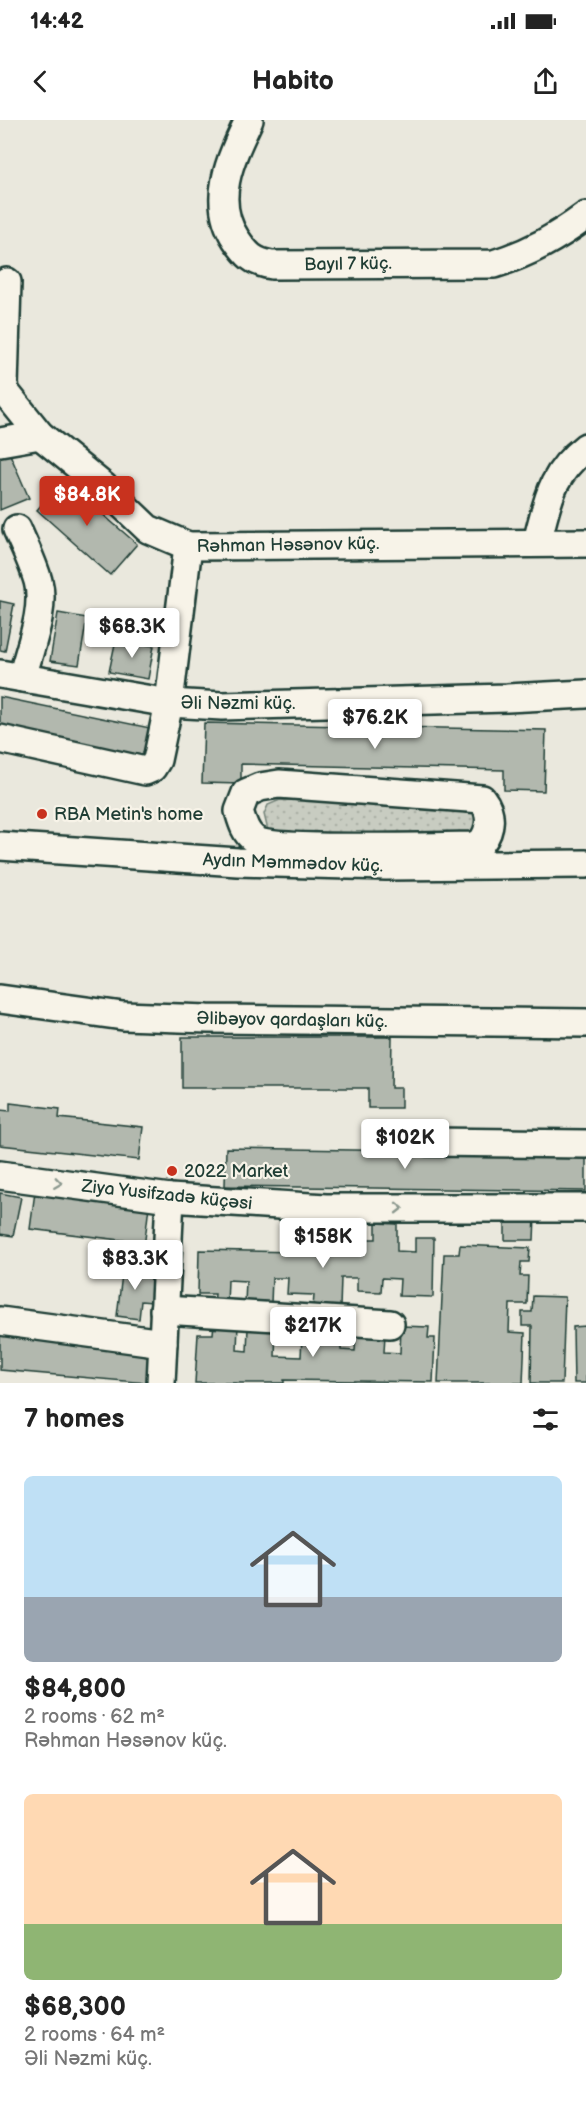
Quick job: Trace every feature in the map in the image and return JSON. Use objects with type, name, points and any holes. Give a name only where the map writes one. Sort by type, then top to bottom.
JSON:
[{"type":"street","name":"Bayıl 7 küç.","points":[[249,120],[226,177],[223,211],[242,249],[247,256],[257,262],[272,265],[494,264],[527,253],[555,239],[586,216]]},
{"type":"street","name":"Rəhman Həsənov küç.","points":[[7,282],[4,387],[7,394],[40,435],[105,487],[148,529],[188,546],[586,543]]},
{"type":"street","points":[[0,442],[40,435]]},
{"type":"street","points":[[537,542],[547,499],[557,476],[586,447]]},
{"type":"street","points":[[11,676],[40,604],[40,591],[17,529]]},
{"type":"street","points":[[0,739],[145,771],[152,768],[157,760],[169,703],[188,546]]},
{"type":"street","name":"Əli Nəzmi küç.","points":[[11,676],[169,703],[222,706],[507,699],[586,694]]},
{"type":"street","points":[[279,784],[469,796],[482,799],[488,806],[489,828],[481,843],[474,846],[386,856],[286,847],[255,841],[246,830],[239,811],[246,793],[260,787],[279,784]]},
{"type":"street","name":"Aydın Məmmədov küç.","points":[[0,846],[206,861],[386,856],[586,864]]},
{"type":"street","name":"Əlibəyov qardaşları küç.","points":[[0,999],[42,1007],[133,1017],[586,1023]]},
{"type":"street","points":[[429,1142],[586,1144]]},
{"type":"street","name":"Ziya Yusifzadə küçəsi","points":[[0,1175],[170,1198],[326,1208],[586,1208]]},
{"type":"street","points":[[161,1383],[170,1198]]},
{"type":"street","points":[[164,1310],[390,1324]]},
{"type":"street","points":[[0,1321],[163,1342]]},
{"type":"shaded area","points":[[280,800],[474,803],[482,836],[269,835],[264,814],[268,805]]},
{"type":"building","points":[[0,451],[9,452],[29,498],[0,510]]},
{"type":"building","points":[[63,480],[137,544],[110,575],[37,510]]},
{"type":"building","points":[[0,601],[14,604],[5,651],[0,650]]},
{"type":"building","points":[[58,613],[87,618],[79,665],[50,661]]},
{"type":"building","points":[[116,639],[154,646],[148,679],[109,672]]},
{"type":"building","points":[[0,697],[150,728],[143,760],[0,731]]},
{"type":"building","points":[[204,723],[546,730],[544,791],[504,790],[504,770],[241,764],[241,784],[202,783]]},
{"type":"building","points":[[182,1037],[392,1037],[391,1088],[401,1088],[401,1108],[368,1108],[368,1088],[182,1088]]},
{"type":"building","points":[[10,1103],[60,1109],[59,1118],[143,1127],[139,1160],[0,1145],[0,1110],[10,1111]]},
{"type":"building","points":[[226,1148],[586,1154],[586,1191],[225,1186]]},
{"type":"building","points":[[35,1192],[149,1206],[143,1256],[126,1254],[128,1241],[30,1229]]},
{"type":"building","points":[[0,1193],[21,1197],[13,1236],[0,1234]]},
{"type":"building","points":[[505,1215],[535,1215],[534,1240],[505,1240]]},
{"type":"building","points":[[345,1222],[367,1223],[366,1239],[376,1239],[376,1223],[397,1224],[397,1251],[415,1252],[415,1238],[434,1238],[433,1297],[399,1296],[400,1279],[382,1278],[381,1292],[357,1291],[357,1278],[341,1278],[340,1308],[313,1308],[314,1295],[287,1294],[288,1278],[272,1278],[271,1303],[245,1303],[246,1281],[228,1280],[227,1304],[214,1303],[215,1294],[198,1294],[199,1250],[344,1253]]},
{"type":"building","points":[[460,1245],[530,1248],[529,1262],[521,1262],[520,1276],[528,1276],[527,1304],[510,1304],[509,1332],[525,1333],[523,1383],[438,1383],[444,1254],[459,1254]]},
{"type":"building","points":[[123,1266],[155,1269],[152,1302],[141,1301],[139,1319],[117,1316]]},
{"type":"building","points":[[533,1296],[565,1297],[562,1383],[531,1383],[532,1326],[522,1326],[522,1312],[532,1312]]},
{"type":"building","points":[[214,1323],[238,1324],[237,1350],[247,1351],[248,1328],[276,1330],[275,1356],[301,1357],[302,1337],[341,1338],[341,1350],[355,1351],[356,1333],[385,1334],[384,1352],[400,1353],[401,1326],[429,1327],[428,1338],[435,1338],[433,1382],[284,1380],[284,1383],[195,1383],[198,1334],[213,1334]]},
{"type":"building","points":[[586,1326],[586,1383],[574,1383],[573,1327]]},
{"type":"building","points":[[0,1335],[150,1347],[147,1383],[0,1370]]},
{"type":"place","name":"RBA Metin's home","points":[[42,814]]},
{"type":"place","name":"2022 Market","points":[[172,1171]]}]
